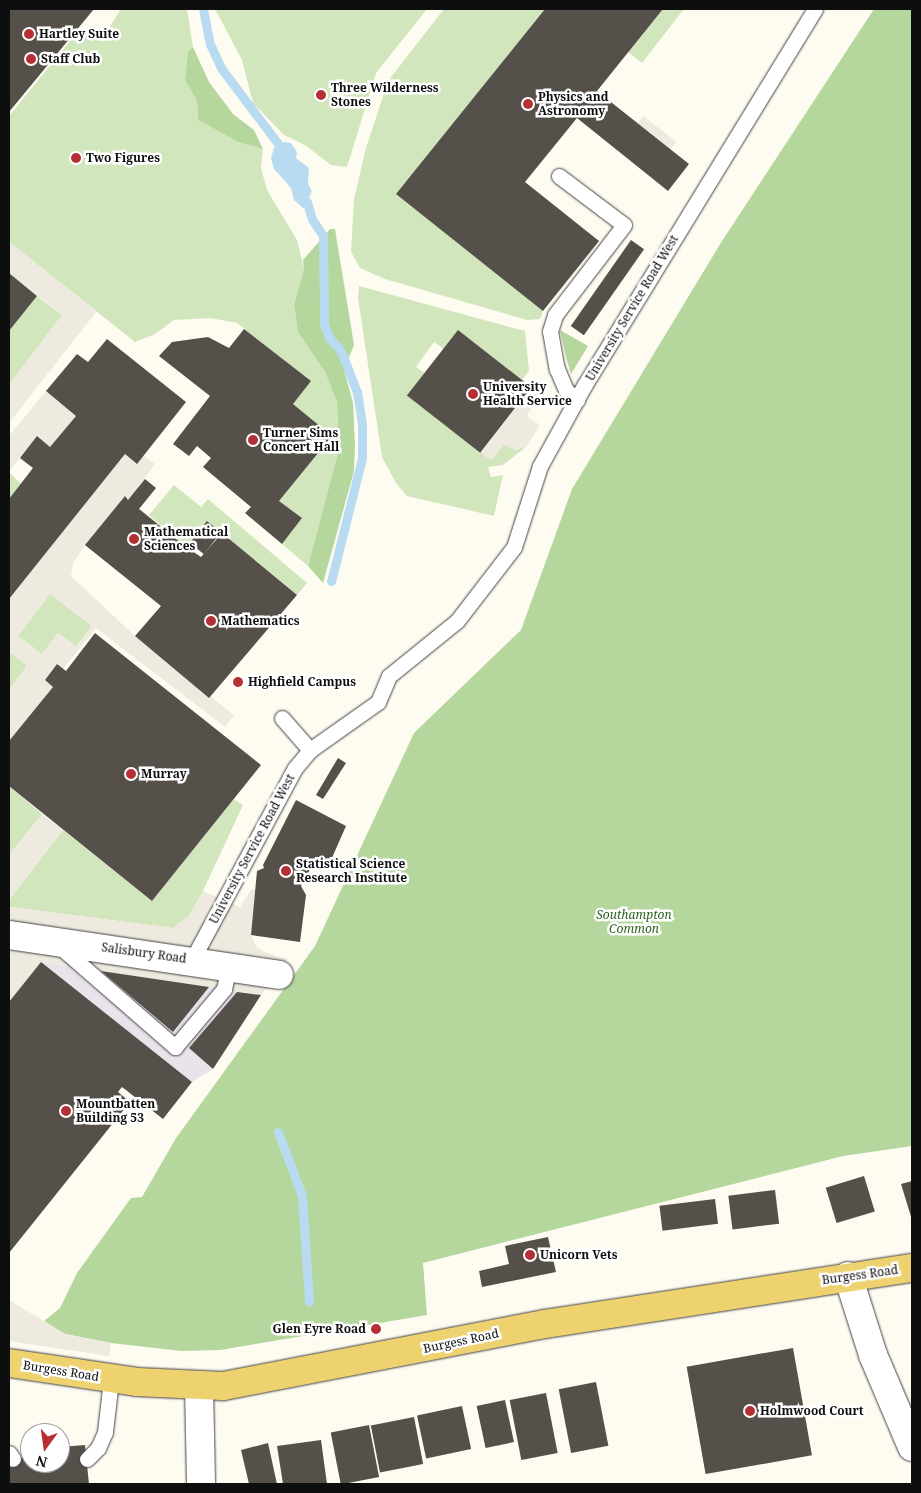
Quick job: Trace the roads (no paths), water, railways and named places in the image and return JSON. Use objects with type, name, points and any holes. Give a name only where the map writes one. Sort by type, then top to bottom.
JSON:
[{"type":"main road","name":"Burgess Road","points":[[9,1364],[111,1379],[199,1387],[260,1381],[554,1322],[848,1276],[912,1268]]},
{"type":"street","name":"Salisbury Road","points":[[9,935],[279,974]]},
{"type":"street","points":[[848,1276],[873,1355],[912,1448]]},
{"type":"street","points":[[199,1387],[201,1484]]},
{"type":"lane","name":"University Service Road West","points":[[192,960],[280,794],[310,750],[378,702],[388,676],[457,621],[514,547],[540,466],[577,400],[815,9]]},
{"type":"lane","points":[[559,176],[624,225],[555,315],[550,331],[557,370],[566,390],[577,400]]},
{"type":"lane","points":[[282,718],[310,750]]},
{"type":"lane","points":[[54,941],[82,968],[176,1047],[224,989],[229,966]]},
{"type":"lane","points":[[87,1459],[98,1448],[105,1432],[111,1379]]},
{"type":"water","points":[[284,142],[291,143],[297,152],[296,158],[309,168],[308,184],[312,191],[304,209],[294,200],[291,188],[274,169],[271,158],[274,148]]},
{"type":"waterway","points":[[203,9],[210,44],[221,68],[279,145]]},
{"type":"waterway","points":[[307,202],[312,219],[323,236],[324,324],[330,339],[339,348],[357,392],[362,425],[362,458],[331,581]]},
{"type":"waterway","points":[[278,1132],[302,1196],[309,1302]]},
{"type":"place","name":"Hartley Suite","points":[[29,34]]},
{"type":"place","name":"Staff Club","points":[[31,59]]},
{"type":"place","name":"Three Wilderness Stones","points":[[321,95]]},
{"type":"place","name":"Physics and Astronomy","points":[[528,104]]},
{"type":"place","name":"Two Figures","points":[[76,158]]},
{"type":"place","name":"University Health Service","points":[[473,394]]},
{"type":"place","name":"Turner Sims Concert Hall","points":[[253,440]]},
{"type":"place","name":"Mathematical Sciences","points":[[134,539]]},
{"type":"place","name":"Mathematics","points":[[211,621]]},
{"type":"place","name":"Highfield Campus","points":[[238,682]]},
{"type":"place","name":"Murray","points":[[131,774]]},
{"type":"place","name":"Statistical Science Research Institute","points":[[286,871]]},
{"type":"place","name":"Mountbatten Building 53","points":[[66,1111]]},
{"type":"place","name":"Unicorn Vets","points":[[530,1255]]},
{"type":"place","name":"Glen Eyre Road","points":[[376,1329]]},
{"type":"place","name":"Holmwood Court","points":[[750,1411]]},
{"type":"park label","name":"Southampton Common","points":[[634,922]]}]
